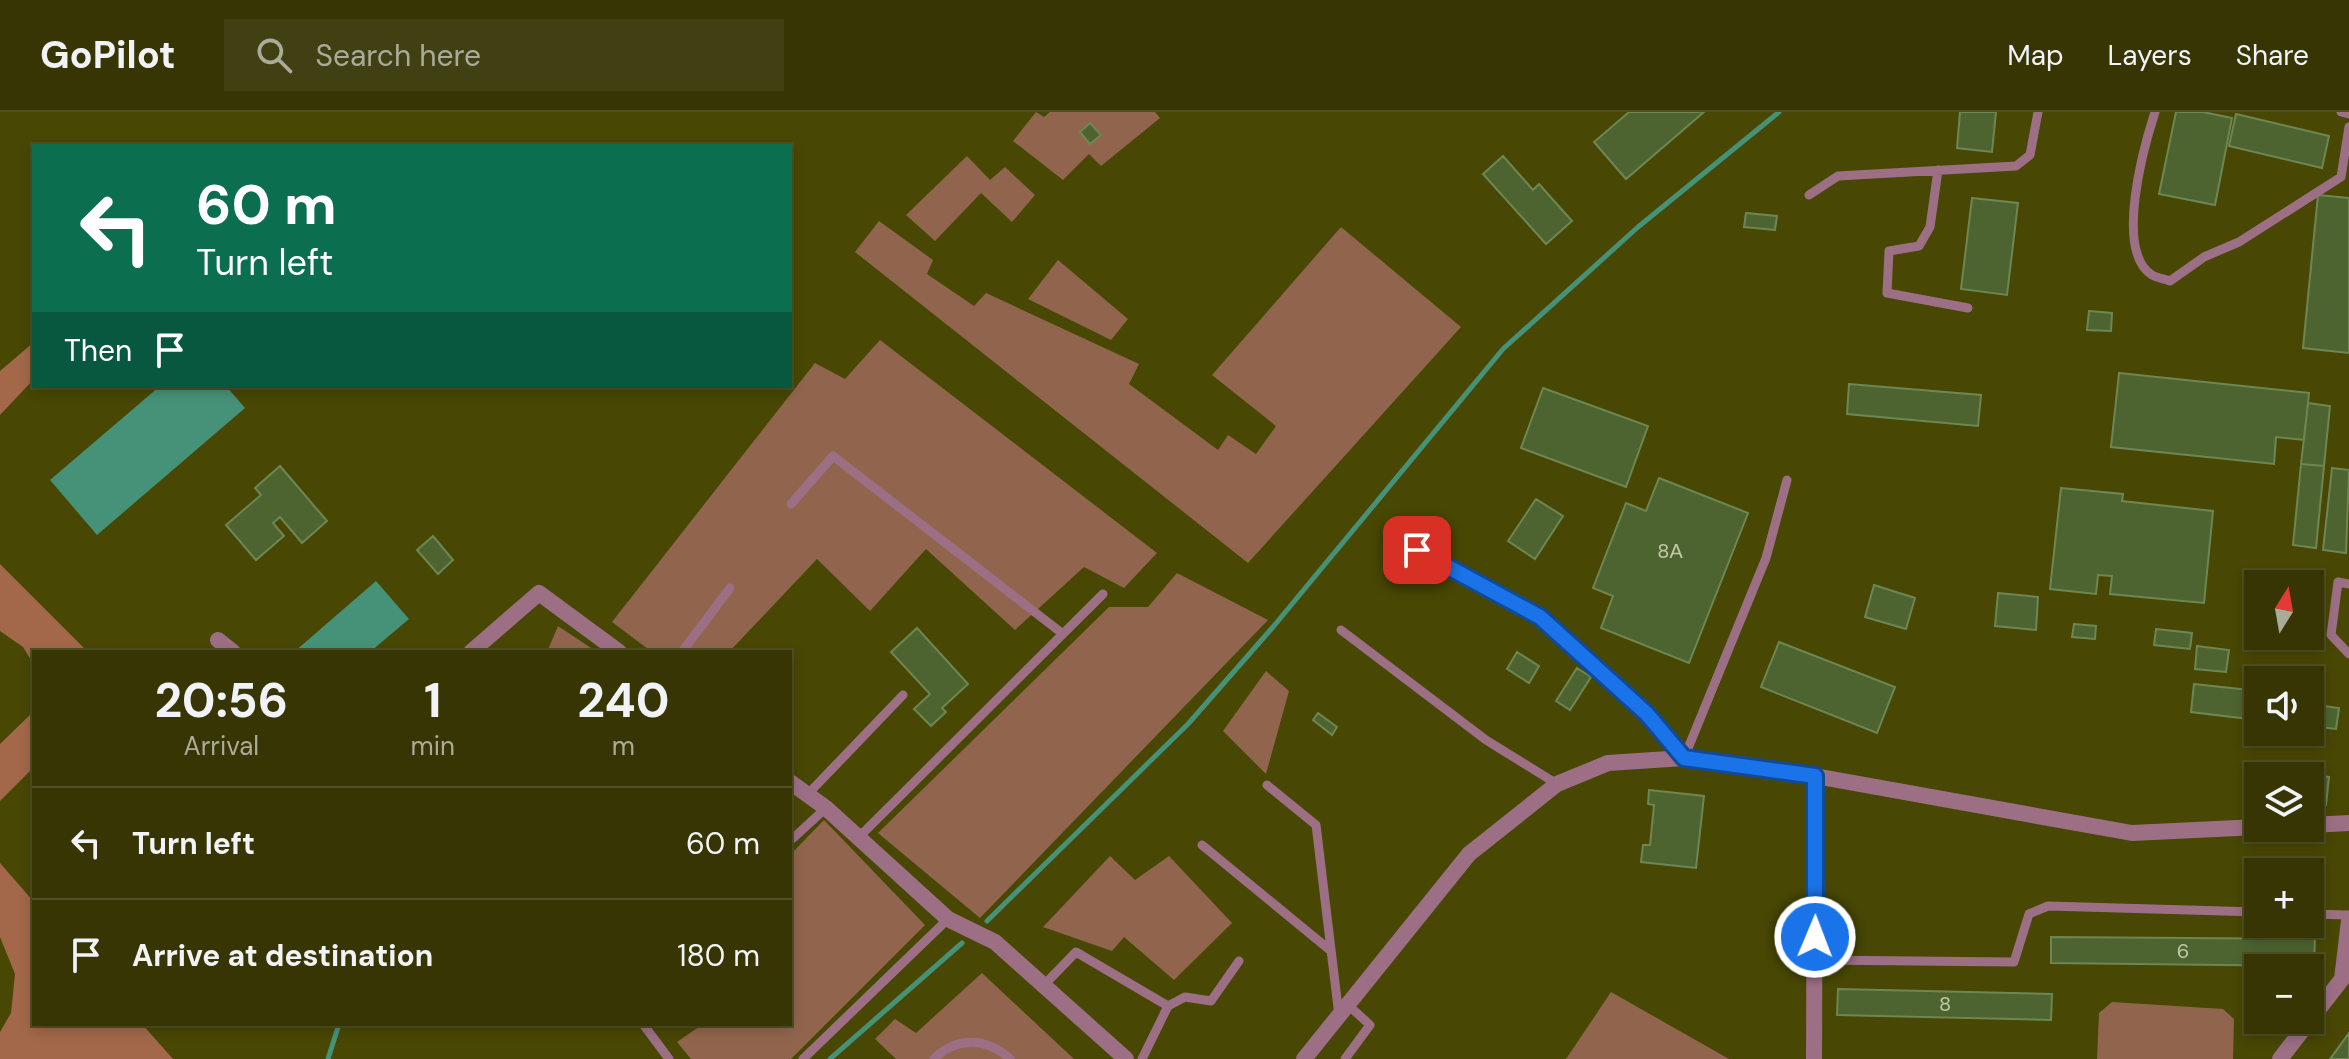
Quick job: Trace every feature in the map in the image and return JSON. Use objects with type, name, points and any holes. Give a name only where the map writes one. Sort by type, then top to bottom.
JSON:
[{"type":"street","points":[[473,650],[539,593],[616,650]]},
{"type":"street","points":[[218,640],[230,650]]},
{"type":"street","points":[[1304,1059],[1469,854],[1557,784],[1608,763],[1684,758],[1815,776],[2132,833],[2244,828]]},
{"type":"street","points":[[1814,1059],[1815,776]]},
{"type":"street","points":[[792,784],[826,808],[948,919],[995,942],[1126,1059]]},
{"type":"street","points":[[2324,824],[2349,823]]},
{"type":"street","points":[[2280,1059],[2342,979],[2349,918]]},
{"type":"lane","points":[[1809,195],[1838,176],[2016,166],[2030,155],[2038,112]]},
{"type":"lane","points":[[2155,112],[2143,149],[2133,217],[2137,253],[2150,274],[2170,281],[2204,257],[2239,242],[2341,177],[2349,127]]},
{"type":"lane","points":[[2341,112],[2349,114]]},
{"type":"lane","points":[[1938,170],[1930,227],[1919,246],[1889,251],[1887,293],[1968,308]]},
{"type":"lane","points":[[791,504],[833,456],[1063,634]]},
{"type":"lane","points":[[1417,550],[1540,617],[1647,714],[1684,758],[1766,558],[1787,480]]},
{"type":"lane","points":[[2349,584],[2338,582],[2331,635],[2349,654]]},
{"type":"lane","points":[[684,650],[730,588]]},
{"type":"lane","points":[[859,837],[1103,594]]},
{"type":"lane","points":[[1341,630],[1486,740],[1557,784]]},
{"type":"lane","points":[[807,795],[903,695]]},
{"type":"lane","points":[[1267,785],[1316,825],[1331,951],[1344,1010],[1370,1025],[1345,1059]]},
{"type":"lane","points":[[792,839],[826,808]]},
{"type":"lane","points":[[1202,845],[1331,951]]},
{"type":"lane","points":[[1815,960],[2014,962],[2029,914],[2048,906],[2244,912]]},
{"type":"lane","points":[[2324,915],[2349,918]]},
{"type":"lane","points":[[803,1059],[948,919]]},
{"type":"lane","points":[[1044,985],[1076,952],[1168,1006]]},
{"type":"lane","points":[[1142,1059],[1168,1006],[1185,997],[1211,1001],[1239,961]]},
{"type":"lane","points":[[644,1026],[669,1059]]},
{"type":"lane","points":[[934,1059],[946,1047],[969,1042],[997,1046],[1010,1059]]},
{"type":"shaded area","points":[[1036,112],[1044,117],[1050,112],[1155,112],[1160,118],[1101,166],[1089,154],[1063,180],[1013,141]]},
{"type":"shaded area","points":[[967,156],[990,180],[1005,167],[1035,195],[1012,222],[981,193],[935,241],[906,215]]},
{"type":"shaded area","points":[[879,221],[933,260],[927,274],[974,306],[986,293],[1139,364],[1129,384],[1218,450],[1228,435],[1256,454],[1276,426],[1212,375],[1341,227],[1461,327],[1248,563],[855,252]]},
{"type":"shaded area","points":[[1058,260],[1128,319],[1111,340],[1028,299]]},
{"type":"shaded area","points":[[880,340],[1157,553],[1124,588],[1084,567],[1015,630],[926,549],[870,611],[817,559],[731,650],[649,650],[612,622],[815,363],[845,379]]},
{"type":"shaded area","points":[[32,344],[32,381],[0,415],[0,371]]},
{"type":"shaded area","points":[[158,388],[228,388],[245,408],[97,535],[50,480]]},
{"type":"shaded area","points":[[0,564],[86,650],[32,650],[32,662],[23,647],[0,631]]},
{"type":"shaded area","points":[[1177,573],[1268,620],[980,918],[878,833],[1109,607],[1148,607]]},
{"type":"shaded area","points":[[376,581],[409,619],[372,650],[296,650]]},
{"type":"shaded area","points":[[558,626],[594,650],[548,650]]},
{"type":"shaded area","points":[[1266,671],[1289,691],[1266,774],[1223,731]]},
{"type":"shaded area","points":[[32,713],[32,769],[0,801],[0,744]]},
{"type":"shaded area","points":[[824,820],[925,925],[791,1059],[691,1059],[677,1042],[700,1026],[792,1026],[792,853]]},
{"type":"shaded area","points":[[1110,856],[1135,880],[1169,856],[1232,923],[1174,980],[1124,937],[1112,951],[1043,927]]},
{"type":"shaded area","points":[[0,863],[32,900],[32,1026],[144,1026],[173,1059],[0,1059],[0,1032],[11,1013],[15,974],[0,937]]},
{"type":"shaded area","points":[[982,973],[1074,1059],[896,1059],[875,1039],[895,1019],[916,1033]]},
{"type":"shaded area","points":[[1611,992],[1729,1059],[1566,1059]]},
{"type":"shaded area","points":[[2112,1002],[2223,1009],[2234,1019],[2233,1059],[2097,1059],[2099,1013]]},
{"type":"building","points":[[1629,112],[1704,112],[1626,179],[1594,142]]},
{"type":"building","points":[[1960,112],[1996,112],[1992,152],[1957,148]]},
{"type":"building","points":[[2176,112],[2203,112],[2232,118],[2215,205],[2159,194]]},
{"type":"building","points":[[2236,114],[2329,136],[2322,168],[2229,146]]},
{"type":"building","points":[[1090,123],[1101,135],[1090,144],[1080,132]]},
{"type":"building","points":[[1503,156],[1533,190],[1539,184],[1572,221],[1546,244],[1483,174]]},
{"type":"building","points":[[2318,195],[2349,198],[2349,353],[2303,348]]},
{"type":"building","points":[[1972,198],[2018,203],[2007,295],[1961,289]]},
{"type":"building","points":[[1746,213],[1777,216],[1775,230],[1744,227]]},
{"type":"building","points":[[2089,311],[2112,313],[2111,331],[2087,330]]},
{"type":"building","points":[[2119,373],[2309,393],[2304,440],[2276,437],[2274,464],[2111,447]]},
{"type":"building","points":[[1849,384],[1981,395],[1978,426],[1847,414]]},
{"type":"building","points":[[1543,388],[1648,426],[1626,487],[1521,448]]},
{"type":"building","points":[[2308,403],[2330,406],[2324,466],[2301,464]]},
{"type":"building","points":[[2301,464],[2324,466],[2316,548],[2293,545]]},
{"type":"building","points":[[280,466],[327,521],[302,543],[280,517],[273,523],[284,536],[256,560],[226,525],[261,495],[255,488]]},
{"type":"building","points":[[2332,468],[2349,470],[2346,553],[2323,550]]},
{"type":"building","points":[[1659,478],[1748,513],[1689,663],[1601,628],[1613,596],[1593,588],[1626,503],[1646,511]]},
{"type":"building","points":[[2061,488],[2123,494],[2122,501],[2213,511],[2204,603],[2110,594],[2112,576],[2098,575],[2096,594],[2050,589]]},
{"type":"building","points":[[1536,499],[1563,516],[1535,559],[1508,541]]},
{"type":"building","points":[[433,536],[453,560],[438,574],[417,550]]},
{"type":"building","points":[[1874,585],[1915,598],[1906,629],[1865,617]]},
{"type":"building","points":[[1998,593],[2038,597],[2036,630],[1995,626]]},
{"type":"building","points":[[2074,624],[2096,626],[2095,639],[2072,637]]},
{"type":"building","points":[[917,628],[968,684],[942,708],[946,712],[931,726],[914,709],[930,694],[891,652]]},
{"type":"building","points":[[2156,629],[2192,633],[2190,649],[2154,645]]},
{"type":"building","points":[[1779,642],[1895,687],[1877,733],[1761,687]]},
{"type":"building","points":[[2197,646],[2229,650],[2226,672],[2195,669]]},
{"type":"building","points":[[1517,652],[1539,666],[1529,683],[1507,669]]},
{"type":"building","points":[[1577,668],[1591,677],[1570,710],[1556,701]]},
{"type":"building","points":[[2194,684],[2244,689],[2244,718],[2191,712]]},
{"type":"building","points":[[2324,706],[2339,708],[2336,729],[2324,728]]},
{"type":"building","points":[[1318,713],[1337,727],[1332,735],[1313,720]]},
{"type":"building","points":[[2324,776],[2329,777],[2324,805]]},
{"type":"building","points":[[1649,790],[1704,796],[1696,868],[1641,862],[1643,845],[1650,845],[1654,805],[1648,804]]},
{"type":"building","points":[[2051,937],[2315,939],[2314,954],[2244,954],[2244,965],[2051,963]]},
{"type":"building","points":[[1838,989],[2052,994],[2051,1020],[1837,1015]]},
{"type":"building","points":[[2349,1033],[2349,1059],[2330,1059]]},
{"type":"waterway","points":[[987,921],[1188,724],[1273,627],[1503,349],[1638,227],[1779,112]]},
{"type":"waterway","points":[[830,1059],[962,943]]},
{"type":"waterway","points":[[328,1059],[338,1026]]},
{"type":"route","points":[[1417,550],[1540,617],[1647,714],[1684,758],[1815,776],[1815,937]]}]
